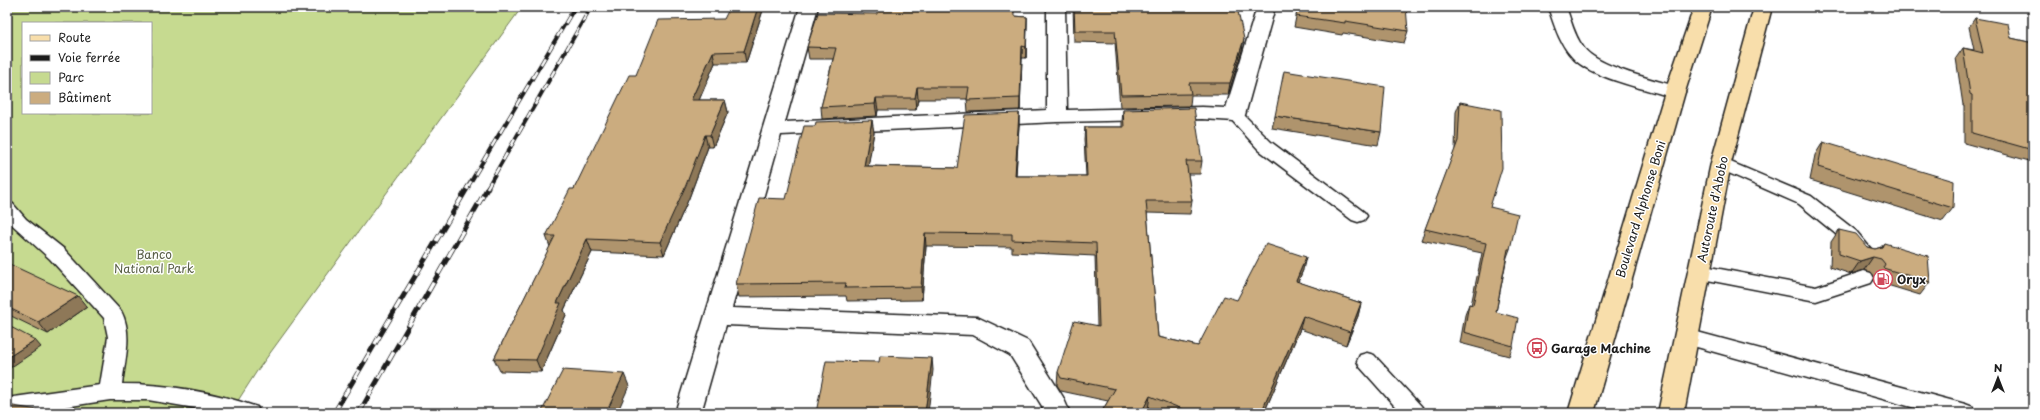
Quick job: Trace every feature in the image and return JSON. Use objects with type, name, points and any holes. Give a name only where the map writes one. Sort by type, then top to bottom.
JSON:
[{"type":"main road","name":"Boulevard Alphonse Boni","points":[[1581,413],[1675,92],[1703,7]]},
{"type":"main road","name":"Autoroute d'Abobo","points":[[1671,413],[1721,162],[1763,7]]},
{"type":"street","points":[[688,413],[809,7]]},
{"type":"street","points":[[1056,7],[1057,116]]},
{"type":"street","points":[[772,129],[1057,116],[1202,113],[1235,114],[1266,7]]},
{"type":"street","points":[[1557,7],[1571,42],[1582,56],[1602,67],[1675,92]]},
{"type":"street","points":[[717,316],[977,326],[1018,348],[1054,404],[1057,413]]},
{"type":"lane","points":[[1235,114],[1265,146],[1358,216]]},
{"type":"lane","points":[[1721,162],[1805,200],[1849,235],[1865,253]]},
{"type":"lane","points":[[7,208],[20,223],[57,254],[114,316],[118,337],[110,392]]},
{"type":"lane","points":[[1699,272],[1816,294],[1864,278]]},
{"type":"lane","points":[[1686,337],[1965,413]]},
{"type":"lane","points":[[1367,361],[1414,413]]},
{"type":"lane","points":[[7,407],[110,392],[148,392],[224,404],[249,413]]},
{"type":"green space","name":"Banco National Park","points":[[7,7],[522,7],[257,371],[230,413],[7,413]]},
{"type":"building","points":[[730,7],[758,7],[744,51],[713,52],[691,100],[725,100],[710,135],[705,135],[686,185],[660,242],[587,239],[557,303],[561,303],[536,360],[494,359],[555,236],[546,236],[570,189],[574,189],[629,75],[636,75],[658,20],[724,19]]},
{"type":"building","points":[[878,7],[1014,7],[1014,16],[1027,17],[1026,47],[1022,46],[1020,98],[967,100],[969,87],[917,87],[915,98],[876,98],[875,104],[821,107],[836,48],[807,47],[818,13],[877,14]]},
{"type":"building","points":[[1074,7],[1237,7],[1244,39],[1230,83],[1189,83],[1191,94],[1121,95],[1115,31],[1075,31]]},
{"type":"building","points":[[1298,7],[1406,7],[1408,31],[1345,21],[1345,23],[1296,16]]},
{"type":"building","points":[[1975,18],[2008,24],[2011,38],[2033,43],[2033,150],[1972,133],[1972,95],[1970,94],[1963,48],[1983,53]]},
{"type":"building","points":[[1284,71],[1385,87],[1381,132],[1275,116]]},
{"type":"building","points":[[1460,102],[1501,110],[1502,168],[1490,207],[1518,214],[1510,249],[1508,249],[1496,312],[1518,318],[1513,346],[1464,332],[1469,304],[1473,305],[1486,243],[1425,229],[1458,141]]},
{"type":"building","points":[[1194,108],[1202,161],[1186,161],[1192,201],[1146,201],[1158,337],[1198,346],[1224,296],[1237,300],[1266,244],[1306,257],[1296,281],[1361,303],[1350,332],[1303,316],[1261,413],[1192,413],[1150,396],[1141,413],[1101,413],[1115,389],[1061,378],[1058,372],[1074,321],[1099,326],[1096,243],[1012,240],[1012,234],[925,233],[921,287],[845,288],[846,283],[736,284],[759,198],[786,199],[804,126],[815,126],[816,122],[872,120],[864,166],[957,168],[965,115],[1019,113],[1015,176],[1087,176],[1085,127],[1124,127],[1123,110]]},
{"type":"building","points":[[1823,142],[1954,181],[1953,208],[1818,167]]},
{"type":"building","points":[[1839,230],[1856,234],[1867,247],[1875,249],[1882,247],[1884,243],[1928,256],[1930,282],[1883,268],[1885,264],[1881,259],[1873,257],[1860,261],[1839,254]]},
{"type":"building","points":[[7,263],[78,296],[38,322],[7,307]]},
{"type":"building","points":[[7,325],[35,340],[7,358]]},
{"type":"building","points":[[880,356],[932,358],[925,413],[816,413],[826,361],[879,362]]},
{"type":"building","points":[[563,370],[624,374],[606,413],[541,413]]},
{"type":"building","points":[[7,405],[56,413],[7,413]]},
{"type":"railway","points":[[467,188],[575,7]]},
{"type":"railway","points":[[487,188],[591,7]]},
{"type":"railway","points":[[334,413],[468,187]]},
{"type":"railway","points":[[359,413],[488,187]]},
{"type":"place","name":"Oryx","points":[[1883,279]]},
{"type":"place","name":"Garage Machine","points":[[1537,348]]}]
